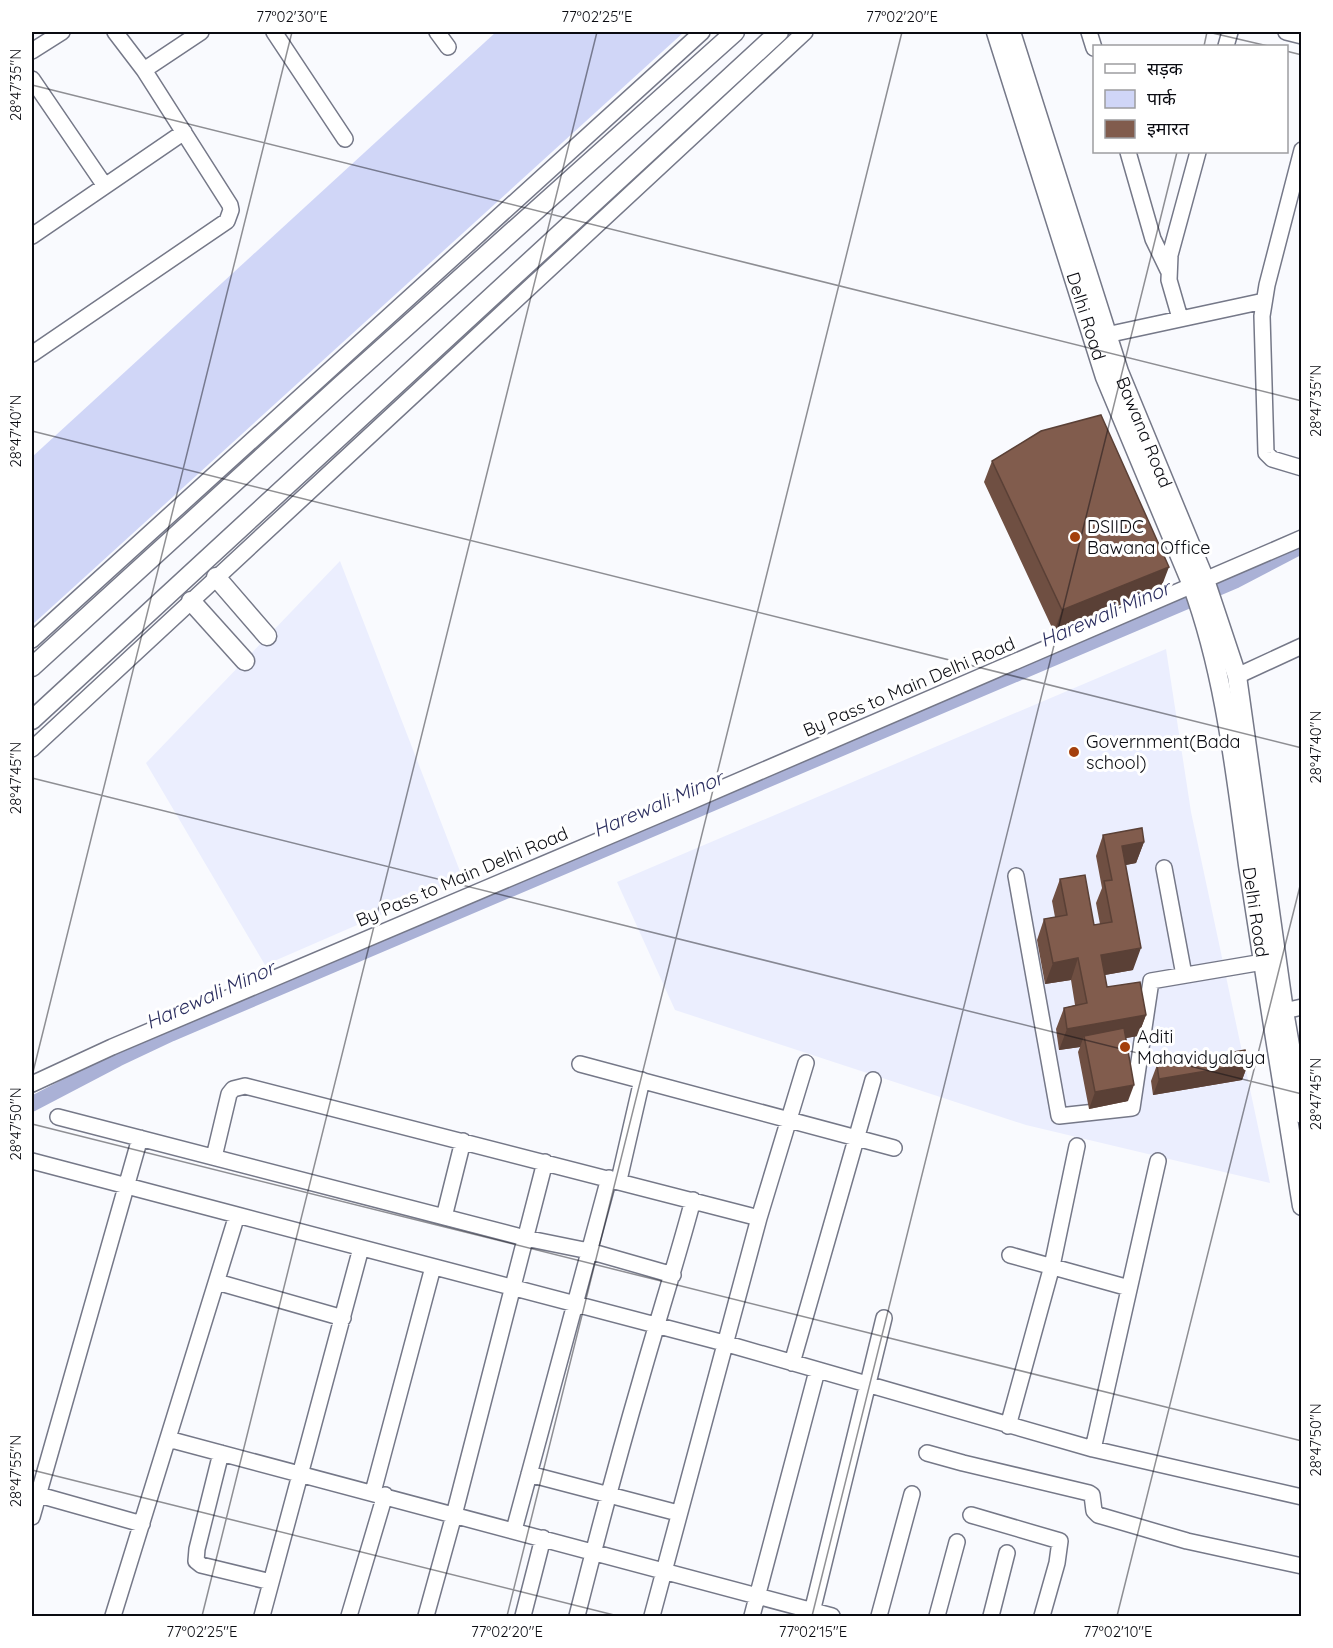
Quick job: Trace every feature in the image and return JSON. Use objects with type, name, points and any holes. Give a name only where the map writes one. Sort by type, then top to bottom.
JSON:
[{"type":"main road","points":[[32,667],[339,387],[735,32]]},
{"type":"main road","points":[[32,720],[779,32]]},
{"type":"main road","name":"Delhi Road","points":[[996,32],[1100,337],[1105,377],[1128,412]]},
{"type":"main road","points":[[1011,32],[1100,337]]},
{"type":"main road","name":"Bawana Road","points":[[1128,412],[1200,587],[1223,657]]},
{"type":"main road","points":[[216,577],[267,636]]},
{"type":"main road","points":[[191,601],[245,661]]},
{"type":"main road","points":[[1223,657],[1237,676],[1293,1009],[1302,1114]]},
{"type":"main road","name":"Delhi Road","points":[[1223,657],[1224,698],[1263,962],[1299,1174],[1302,1206]]},
{"type":"street","points":[[32,51],[62,32]]},
{"type":"street","points":[[32,354],[227,221],[231,210],[144,70],[115,32]]},
{"type":"street","points":[[144,70],[201,32]]},
{"type":"street","points":[[274,32],[345,139]]},
{"type":"street","points":[[437,32],[448,47]]},
{"type":"street","points":[[32,640],[702,32]]},
{"type":"street","points":[[32,749],[805,32]]},
{"type":"street","points":[[1286,32],[1302,36]]},
{"type":"street","points":[[32,80],[105,186]]},
{"type":"street","points":[[32,236],[184,132]]},
{"type":"street","points":[[1302,150],[1262,316],[1265,448],[1268,457],[1302,468]]},
{"type":"street","points":[[1128,153],[1153,239],[1168,270],[1180,318]]},
{"type":"street","points":[[1168,270],[1198,153]]},
{"type":"street","points":[[1100,337],[1264,301]]},
{"type":"street","name":"By Pass to Main Delhi Road","points":[[32,1083],[112,1047],[1200,587],[1302,538]]},
{"type":"street","points":[[1237,676],[1302,646]]},
{"type":"street","points":[[1164,868],[1184,975]]},
{"type":"street","points":[[1017,876],[1059,1116],[1132,1108],[1151,981],[1263,962]]},
{"type":"street","points":[[652,1617],[724,1343],[787,1120],[806,1063]]},
{"type":"street","points":[[580,1064],[894,1148]]},
{"type":"street","points":[[514,1530],[590,1251],[614,1179],[642,1080]]},
{"type":"street","points":[[792,1363],[873,1080]]},
{"type":"street","points":[[214,1157],[229,1094],[233,1089],[245,1086],[759,1218]]},
{"type":"street","points":[[58,1117],[525,1238],[590,1251],[673,1275]]},
{"type":"street","points":[[32,1516],[35,1494],[140,1138]]},
{"type":"street","points":[[444,1216],[464,1141]]},
{"type":"street","points":[[1008,1426],[1052,1266],[1077,1146]]},
{"type":"street","points":[[32,1161],[724,1343],[1093,1449],[1302,1497]]},
{"type":"street","points":[[1093,1449],[1158,1161]]},
{"type":"street","points":[[426,1617],[545,1162]]},
{"type":"street","points":[[577,1617],[608,1496],[693,1200]]},
{"type":"street","points":[[113,1617],[237,1215]]},
{"type":"street","points":[[262,1617],[361,1248]]},
{"type":"street","points":[[1010,1255],[1129,1288]]},
{"type":"street","points":[[349,1617],[433,1267]]},
{"type":"street","points":[[217,1282],[343,1318]]},
{"type":"street","points":[[812,1614],[884,1318]]},
{"type":"street","points":[[752,1617],[817,1371]]},
{"type":"street","points":[[168,1438],[593,1551],[757,1596],[812,1614],[832,1617]]},
{"type":"street","points":[[927,1452],[963,1463],[1089,1493],[1094,1511],[1098,1515],[1187,1541],[1302,1566]]},
{"type":"street","points":[[221,1453],[196,1561],[201,1565],[271,1582]]},
{"type":"street","points":[[529,1474],[678,1513]]},
{"type":"street","points":[[35,1494],[142,1524]]},
{"type":"street","points":[[879,1617],[912,1494]]},
{"type":"street","points":[[971,1515],[1060,1541],[1061,1547],[1042,1617]]},
{"type":"street","points":[[523,1617],[543,1538]]},
{"type":"street","points":[[937,1617],[957,1542]]},
{"type":"street","points":[[991,1617],[1007,1554]]},
{"type":"shaded area","points":[[340,561],[463,879],[265,965],[146,763]]},
{"type":"shaded area","points":[[1166,649],[1191,812],[1270,1183],[1026,1125],[675,1010],[617,882]]},
{"type":"green space","points":[[496,32],[684,32],[32,625],[32,457]]},
{"type":"building","name":"DSIIDC Bawana Office","points":[[1101,415],[1169,567],[1062,610],[992,461],[1041,431]]},
{"type":"building","points":[[1142,828],[1144,842],[1122,846],[1141,948],[1101,955],[1107,987],[1140,982],[1146,1015],[1067,1029],[1064,1008],[1087,1003],[1078,958],[1053,963],[1044,919],[1067,915],[1060,879],[1085,875],[1094,925],[1112,922],[1104,881],[1112,880],[1103,835]]},
{"type":"building","points":[[1124,1028],[1134,1085],[1095,1092],[1084,1036]]},
{"type":"building","points":[[1245,1050],[1248,1064],[1159,1079],[1157,1065]]},
{"type":"waterway","name":"Harewali Minor","points":[[32,1104],[171,1034],[1235,581],[1302,546]]},
{"type":"place","name":"DSIIDC Bawana Office","points":[[1075,537]]},
{"type":"place","name":"Government(Bada school)","points":[[1074,752]]},
{"type":"place","name":"Aditi Mahavidyalaya","points":[[1125,1047]]}]
